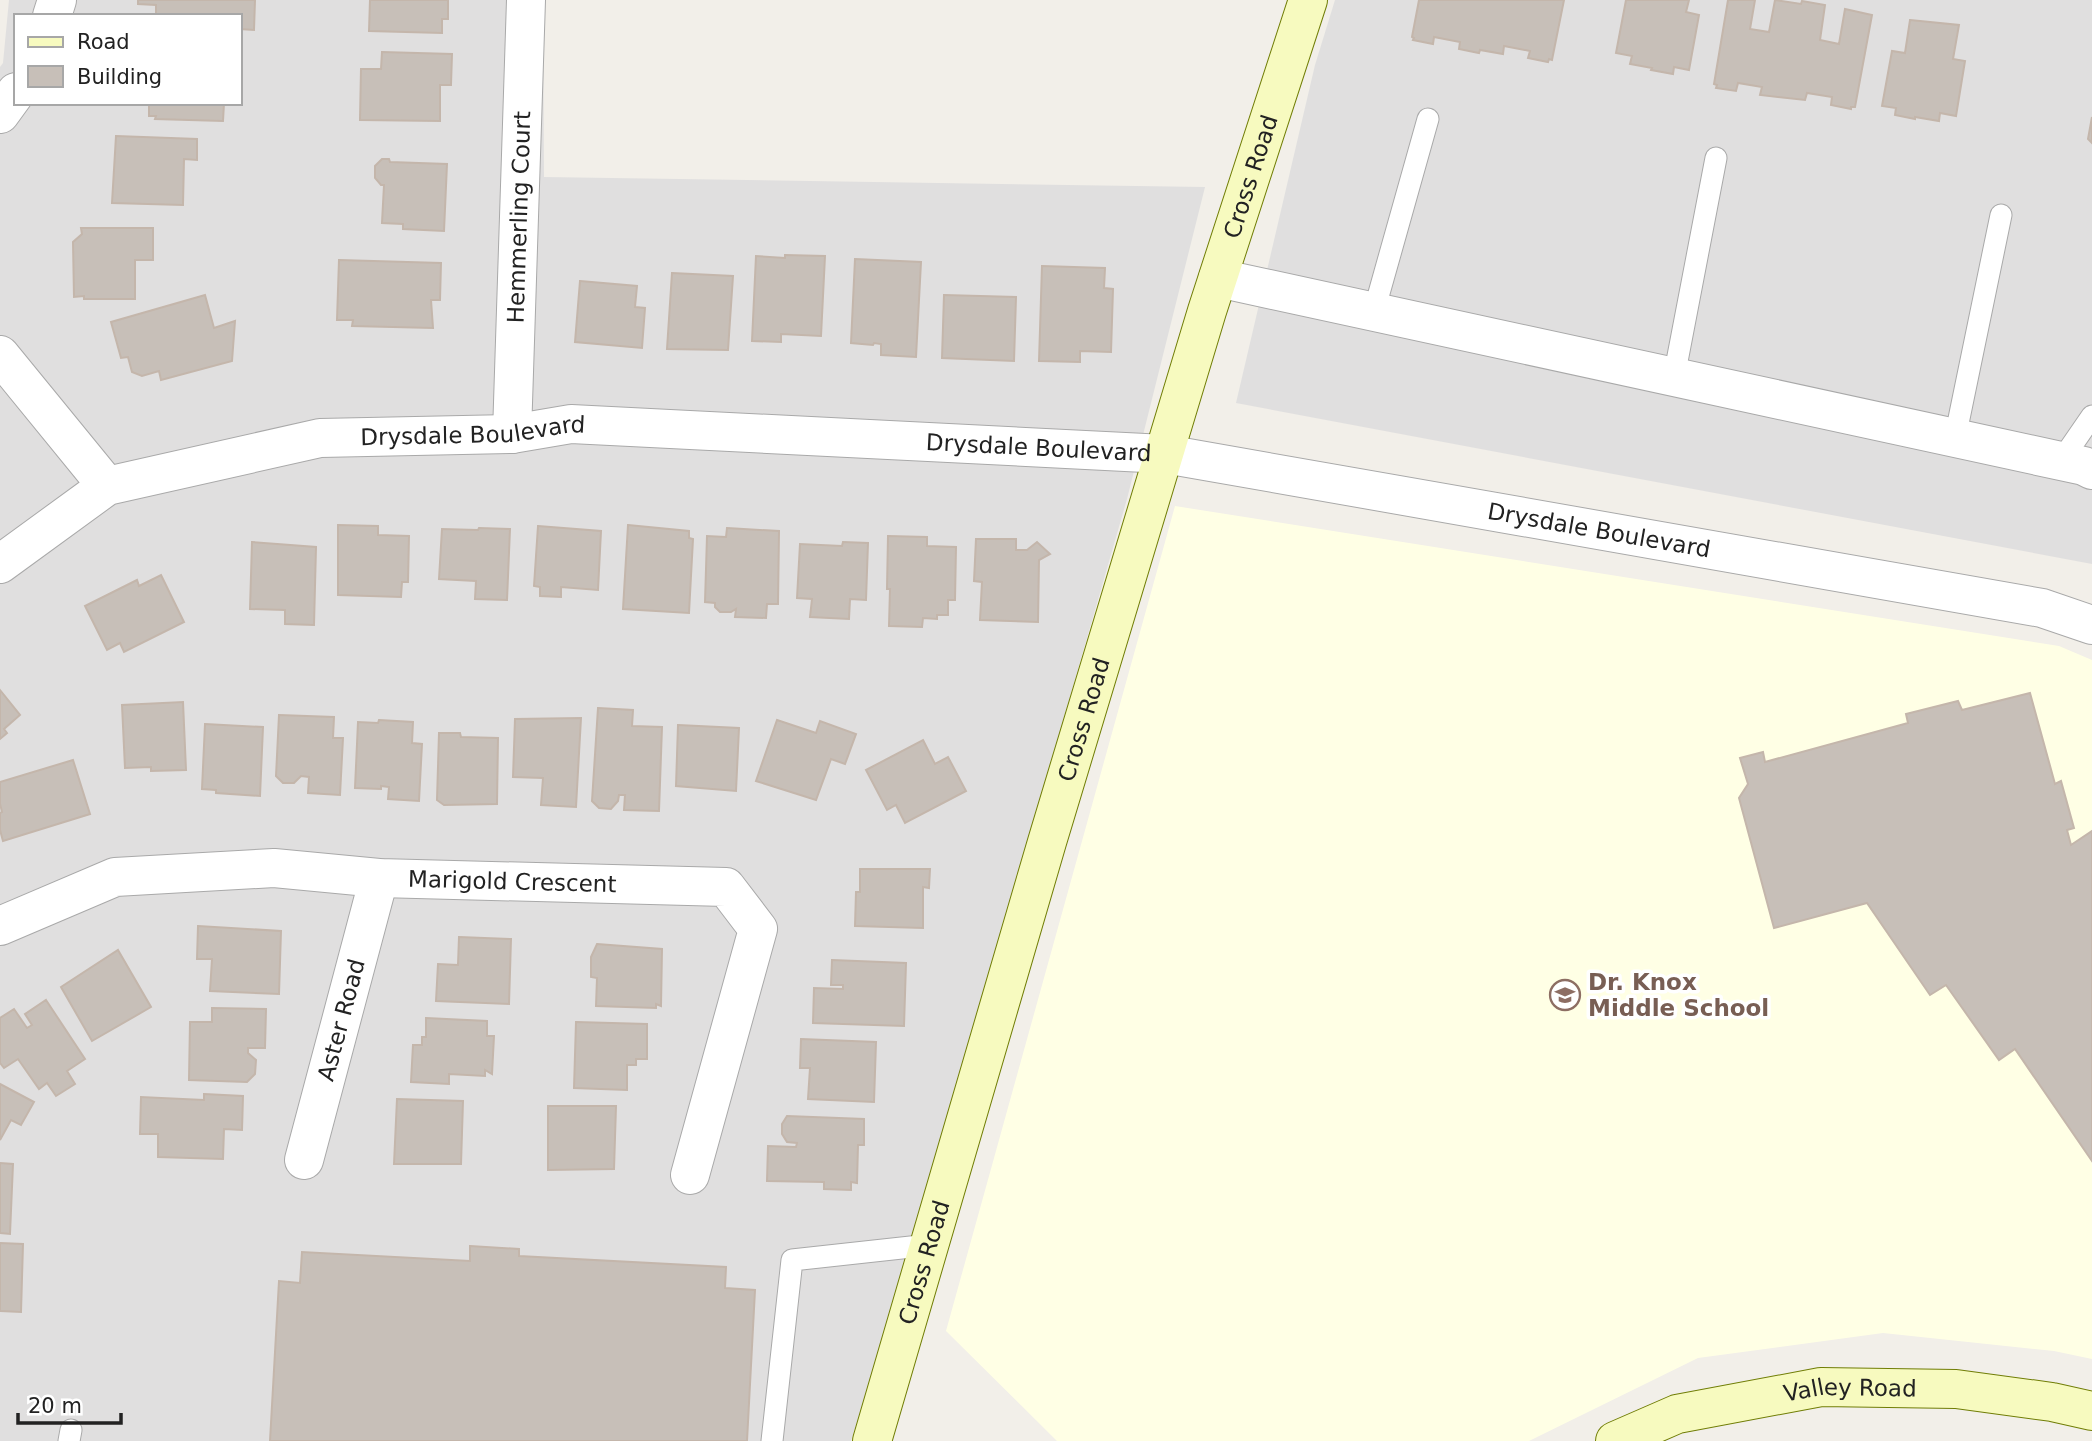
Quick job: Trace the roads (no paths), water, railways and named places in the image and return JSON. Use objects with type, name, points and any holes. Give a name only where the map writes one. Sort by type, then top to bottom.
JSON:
[{"type":"street","name":"Hemmerling Court","points":[[512,434],[526,0]]},
{"type":"street","name":"Cross Road","points":[[872,1441],[1043,855],[1218,278],[1308,0]]},
{"type":"street","points":[[0,114],[14,95]]},
{"type":"street","points":[[1218,278],[2076,466]]},
{"type":"street","points":[[0,355],[107,486]]},
{"type":"street","name":"Drysdale Boulevard","points":[[0,564],[107,486],[320,438],[512,434],[571,425],[1165,454],[2042,608],[2092,625]]},
{"type":"street","name":"Marigold Crescent","points":[[1,925],[114,877],[274,868],[379,878],[726,887],[758,929],[690,1175]]},
{"type":"street","name":"Aster Road","points":[[304,1160],[379,878]]},
{"type":"street","name":"Valley Road","points":[[1615,1441],[1677,1414],[1821,1387],[1956,1389],[2052,1402],[2092,1411]]},
{"type":"lane","points":[[1374,311],[1428,119]]},
{"type":"lane","points":[[1674,377],[1716,158]]},
{"type":"lane","points":[[1955,438],[2000,215]]},
{"type":"lane","points":[[2076,466],[2092,416]]},
{"type":"lane","points":[[772,1441],[792,1260],[929,1245]]},
{"type":"place","name":"Dr. Knox Middle School","points":[[1565,995]]}]
